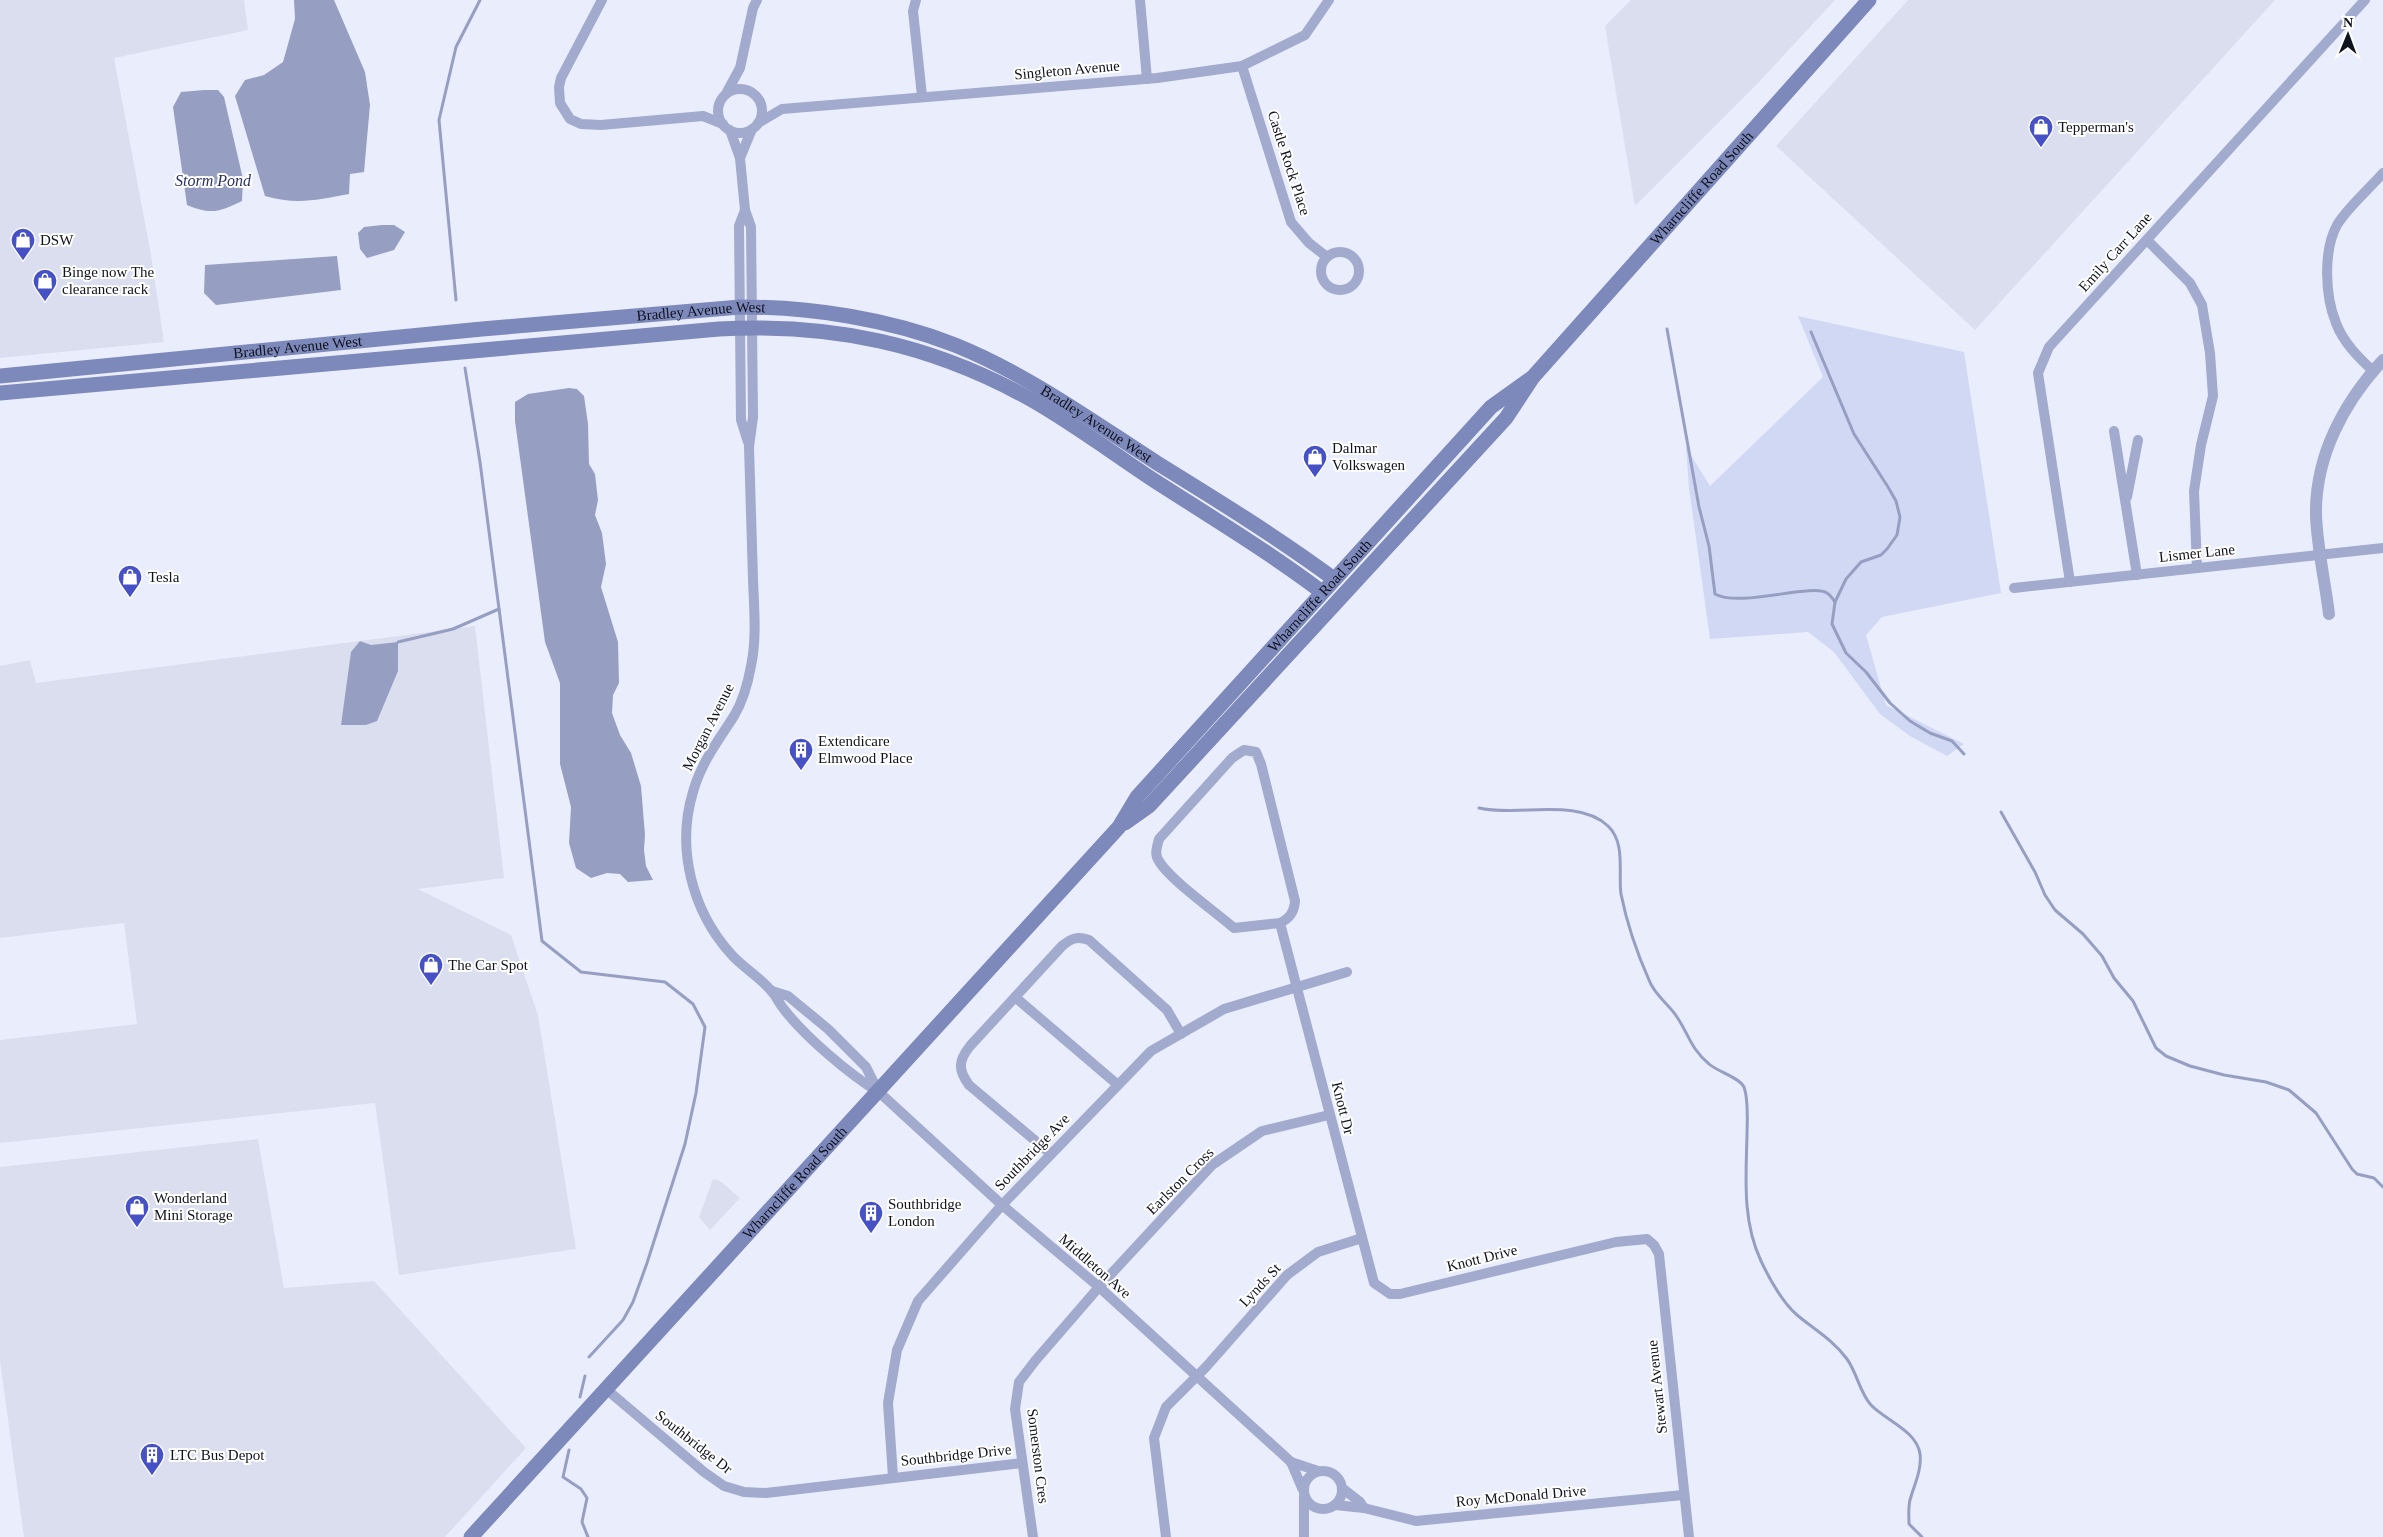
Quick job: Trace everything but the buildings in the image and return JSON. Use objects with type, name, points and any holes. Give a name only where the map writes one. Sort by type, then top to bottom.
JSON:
[{"type":"main road","name":"Wharncliffe Road South","points":[[1119,827],[1149,806],[1506,418],[1533,376],[1869,0]]},
{"type":"main road","name":"Bradley Avenue West","points":[[0,376],[472,330],[746,307],[845,316],[896,327],[955,346],[1036,386],[1254,524],[1334,579]]},
{"type":"main road","name":"Bradley Avenue West","points":[[0,393],[747,327],[776,326],[842,333],[900,345],[964,366],[1032,400],[1322,592]]},
{"type":"main road","name":"Wharncliffe Road South","points":[[471,1537],[770,1208],[880,1093],[1119,827],[1137,797],[1491,407],[1533,376]]},
{"type":"street","points":[[602,0],[561,78],[559,87],[560,103],[570,119],[589,126],[703,116],[741,133],[755,126],[762,106],[740,68]]},
{"type":"street","points":[[703,116],[720,102],[740,68],[753,8],[757,0]]},
{"type":"street","points":[[916,0],[913,11],[922,96]]},
{"type":"street","points":[[1140,0],[1147,79]]},
{"type":"street","name":"Singleton Avenue","points":[[755,126],[782,109],[1147,79],[1242,66],[1304,35],[1329,0]]},
{"type":"street","name":"Emily Carr Lane","points":[[2070,582],[2038,373],[2049,347],[2364,0]]},
{"type":"street","name":"Castle Rock Place","points":[[1242,66],[1291,222],[1309,243],[1326,257]]},
{"type":"street","points":[[727,92],[740,89],[754,94],[782,109]]},
{"type":"street","points":[[720,102],[718,111],[726,127]]},
{"type":"street","name":"Morgan Avenue","points":[[740,158],[755,126]]},
{"type":"street","name":"Morgan Avenue","points":[[726,127],[740,158],[745,210],[751,227],[741,420],[749,447],[754,631],[752,663],[739,705],[706,757],[696,782],[688,814],[686,847],[693,886],[709,923],[732,955],[772,991],[784,1009],[800,1026],[857,1079],[880,1093]]},
{"type":"street","points":[[2373,371],[2348,345],[2336,324],[2331,307],[2327,255],[2338,224],[2383,173]]},
{"type":"street","points":[[2147,240],[2190,283],[2202,306],[2210,353],[2213,396],[2201,445],[2194,491],[2197,568]]},
{"type":"street","points":[[2329,614],[2316,514],[2321,471],[2336,424],[2356,391],[2383,360]]},
{"type":"street","points":[[2114,431],[2137,575]]},
{"type":"street","points":[[2126,505],[2138,440]]},
{"type":"street","name":"Lismer Lane","points":[[2014,588],[2383,548]]},
{"type":"street","points":[[1244,750],[1256,752],[1261,764],[1295,901],[1294,911],[1288,919],[1280,923],[1234,928],[1158,861],[1156,851],[1159,839],[1232,758],[1244,750]]},
{"type":"street","name":"Knott Dr","points":[[1280,923],[1362,1238]]},
{"type":"street","points":[[1051,1154],[969,1085],[961,1074],[960,1066],[963,1056],[1062,946],[1071,938],[1080,937],[1089,940],[1157,999],[1167,1010],[1181,1034]]},
{"type":"street","name":"Southbridge Ave","points":[[893,1477],[888,1403],[897,1350],[918,1301],[1002,1205],[1151,1052],[1224,1009],[1347,972]]},
{"type":"street","name":"Morgan Avenue","points":[[772,991],[788,996],[828,1029],[866,1067],[880,1093]]},
{"type":"street","points":[[1015,997],[1118,1085]]},
{"type":"street","name":"Middleton Ave","points":[[880,1093],[1002,1205],[1099,1287],[1291,1462]]},
{"type":"street","name":"Earlston Cross","points":[[1099,1287],[1212,1165],[1262,1131],[1329,1115]]},
{"type":"street","name":"Knott Drive","points":[[1362,1238],[1374,1283],[1390,1294],[1400,1294],[1580,1250],[1636,1239],[1647,1239]]},
{"type":"street","name":"Lynds St","points":[[1197,1376],[1287,1275],[1318,1252],[1362,1238]]},
{"type":"street","name":"Stewart Avenue","points":[[1647,1239],[1654,1245],[1659,1254],[1683,1495],[1689,1537]]},
{"type":"street","name":"Somerston Cres","points":[[1033,1537],[1015,1410],[1019,1382],[1034,1360],[1099,1287]]},
{"type":"street","points":[[1166,1537],[1154,1438],[1166,1407],[1197,1376]]},
{"type":"street","name":"Southbridge Dr","points":[[606,1389],[704,1472],[724,1486],[744,1492],[766,1493],[893,1477]]},
{"type":"street","points":[[1291,1462],[1318,1471]]},
{"type":"street","points":[[1291,1462],[1304,1493],[1312,1506],[1323,1509]]},
{"type":"street","name":"Southbridge Drive","points":[[893,1477],[1022,1463]]},
{"type":"street","points":[[1304,1537],[1305,1482],[1310,1475],[1318,1471],[1325,1470],[1336,1476],[1342,1488],[1360,1502],[1364,1508]]},
{"type":"street","points":[[1305,1522],[1323,1509],[1335,1505],[1340,1497],[1342,1488]]},
{"type":"street","name":"Roy McDonald Drive","points":[[1335,1505],[1364,1508],[1416,1521],[1683,1495]]},
{"type":"shaded area","points":[[0,0],[244,0],[248,30],[114,58],[151,255],[164,342],[0,358]]},
{"type":"shaded area","points":[[1631,0],[1835,0],[1760,81],[1635,206],[1605,26]]},
{"type":"shaded area","points":[[1908,0],[2275,0],[1975,330],[1776,146]]},
{"type":"shaded area","points":[[1798,316],[1964,352],[2001,593],[1882,617],[1866,635],[1886,705],[1964,744],[1947,756],[1910,736],[1880,714],[1834,652],[1808,632],[1710,639],[1689,488],[1686,447],[1710,486],[1823,377]]},
{"type":"shaded area","points":[[475,626],[504,878],[418,889],[511,935],[538,1015],[576,1249],[399,1275],[375,1103],[0,1143],[0,1040],[137,1024],[124,923],[0,938],[0,666],[30,660],[36,683]]},
{"type":"shaded area","points":[[258,1139],[284,1288],[374,1281],[526,1448],[445,1537],[24,1537],[0,1361],[0,1167]]},
{"type":"shaded area","points":[[713,1179],[720,1181],[740,1198],[710,1230],[699,1217]]},
{"type":"water","points":[[294,0],[334,0],[365,72],[370,105],[364,172],[350,174],[349,194],[317,200],[297,201],[265,196],[235,96],[245,80],[264,75],[283,62],[295,19]]},
{"type":"water","name":"Storm Pond","points":[[218,90],[224,97],[243,179],[242,201],[215,211],[202,210],[187,205],[173,107],[181,92]]},
{"type":"water","points":[[394,225],[405,232],[394,250],[367,258],[360,249],[358,233],[364,227]]},
{"type":"water","points":[[337,256],[341,290],[216,305],[204,293],[205,265]]},
{"type":"water","points":[[569,388],[577,389],[584,396],[588,424],[589,464],[595,474],[598,500],[595,515],[602,533],[606,564],[601,587],[618,642],[619,683],[613,695],[612,713],[620,735],[631,753],[641,786],[646,866],[653,880],[628,882],[620,874],[607,873],[591,878],[576,868],[569,843],[571,807],[560,764],[560,683],[545,642],[515,421],[515,402],[528,394]]},
{"type":"water","points":[[360,641],[371,645],[398,642],[398,671],[377,721],[366,725],[341,725],[351,652]]},
{"type":"waterway","points":[[456,300],[439,120],[456,47],[480,0]]},
{"type":"waterway","points":[[1667,329],[1699,507],[1709,546],[1715,594],[1726,598],[1741,598],[1819,591],[1827,593],[1835,602]]},
{"type":"waterway","points":[[1811,332],[1854,434],[1896,501],[1900,517],[1897,535],[1887,549],[1881,555],[1861,562],[1846,579],[1835,602],[1832,624],[1846,653],[1866,672],[1890,703],[1910,721],[1930,733],[1952,741],[1964,754]]},
{"type":"waterway","points":[[465,368],[480,462],[542,941],[581,972],[665,982],[693,1004],[705,1027],[696,1093],[685,1144],[647,1263],[633,1302],[623,1320],[589,1357]]},
{"type":"waterway","points":[[398,642],[453,629],[499,609]]},
{"type":"waterway","points":[[1479,808],[1511,811],[1564,810],[1581,812],[1595,817],[1614,833],[1619,849],[1620,886],[1623,905],[1636,949],[1652,986],[1674,1012],[1694,1047],[1703,1058],[1713,1067],[1738,1080],[1744,1087],[1747,1098],[1746,1199],[1751,1230],[1761,1261],[1776,1290],[1791,1309],[1842,1352],[1871,1405],[1907,1432],[1918,1446],[1920,1466],[1909,1503],[1909,1524],[1922,1537]]},
{"type":"waterway","points":[[2001,812],[2035,872],[2045,895],[2055,910],[2083,934],[2102,956],[2114,978],[2133,1001],[2156,1048],[2166,1056],[2190,1066],[2224,1075],[2266,1082],[2289,1090],[2316,1113],[2352,1169],[2357,1174],[2374,1178],[2383,1187]]},
{"type":"waterway","points":[[580,1397],[585,1376]]},
{"type":"waterway","points":[[569,1450],[563,1477],[581,1489],[587,1498],[582,1522],[588,1537]]},
{"type":"place","name":"Tepperman's","points":[[2041,148]]},
{"type":"place","name":"DSW","points":[[23,261]]},
{"type":"place","name":"Binge now The clearance rack","points":[[45,302]]},
{"type":"place","name":"Dalmar Volkswagen","points":[[1315,478]]},
{"type":"place","name":"Tesla","points":[[130,598]]},
{"type":"place","name":"Extendicare Elmwood Place","points":[[801,771]]},
{"type":"place","name":"The Car Spot","points":[[431,986]]},
{"type":"place","name":"Wonderland Mini Storage","points":[[137,1228]]},
{"type":"place","name":"Southbridge London","points":[[871,1234]]},
{"type":"place","name":"LTC Bus Depot","points":[[152,1476]]}]
